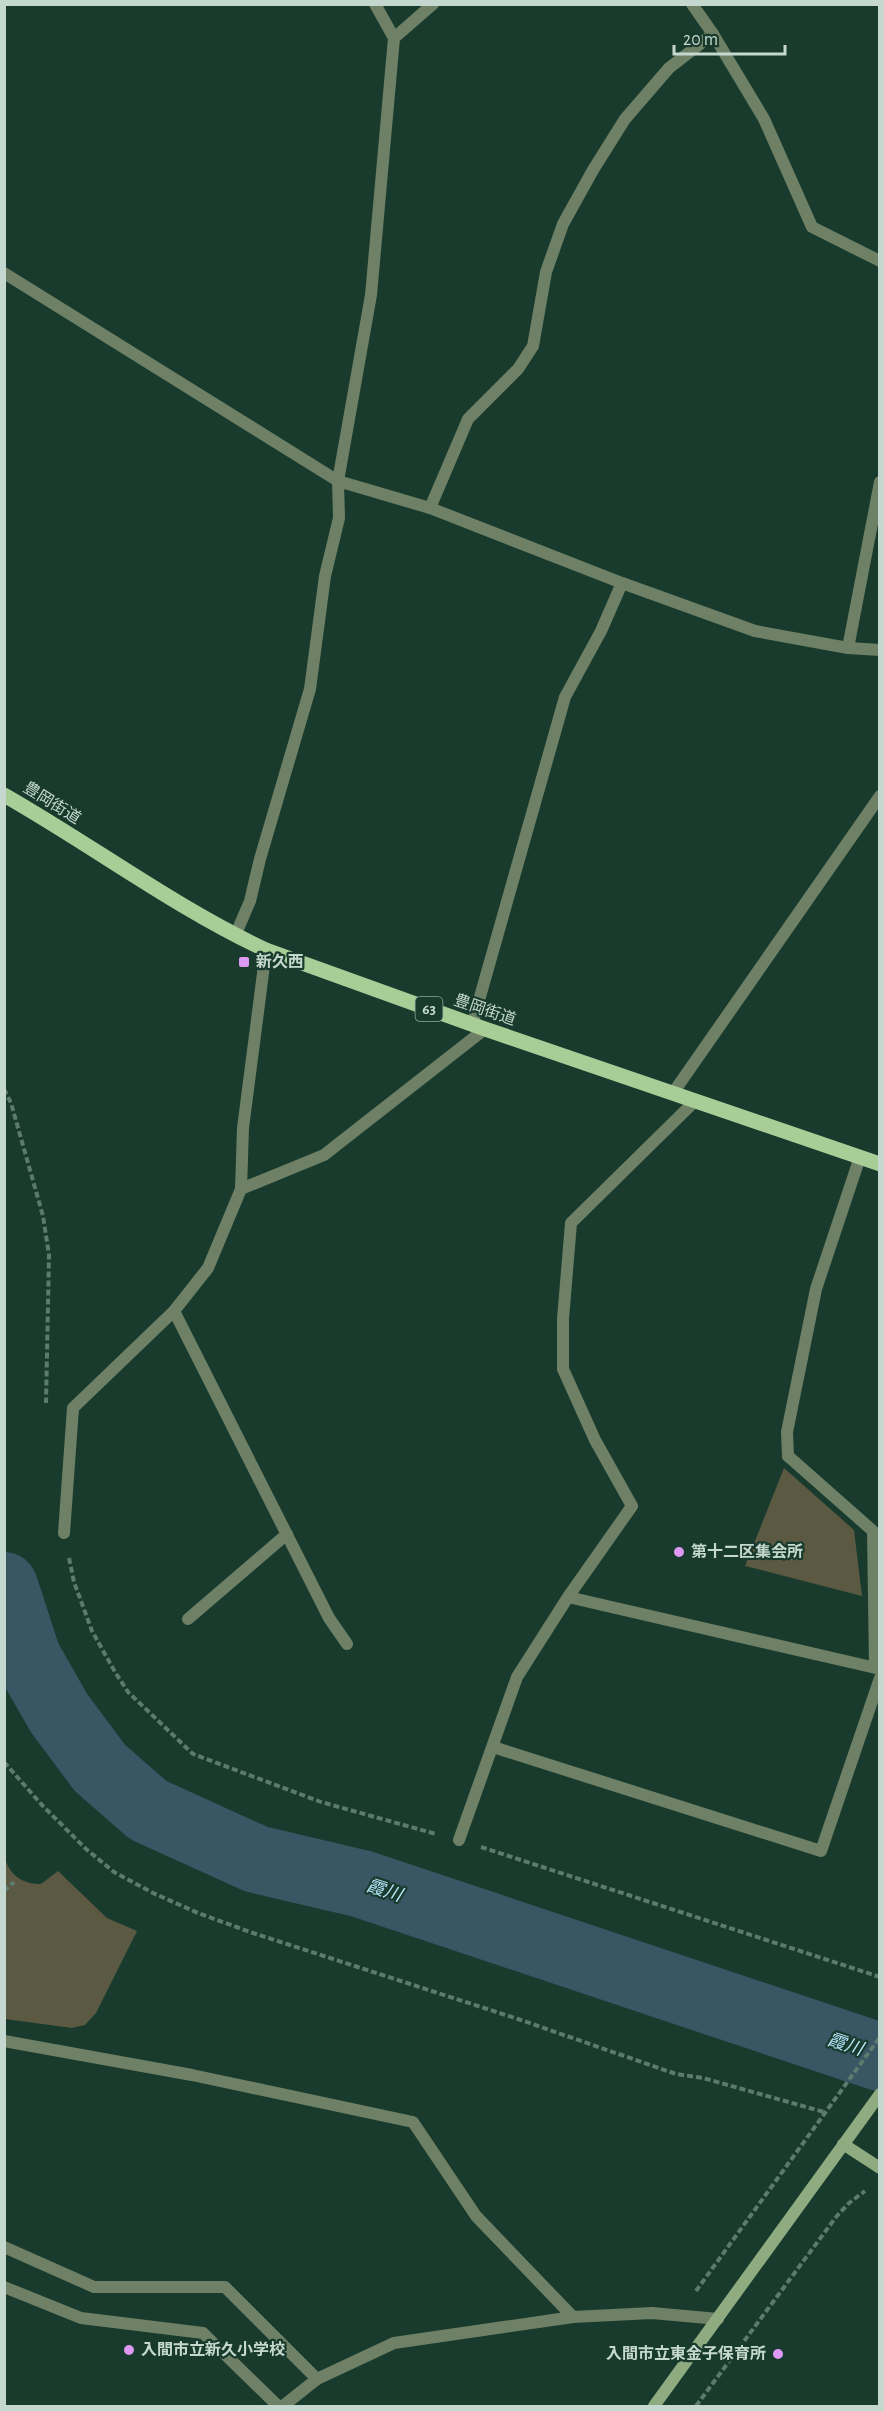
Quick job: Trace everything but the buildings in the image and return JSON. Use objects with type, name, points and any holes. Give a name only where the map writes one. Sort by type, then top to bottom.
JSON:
[{"type":"main road","name":"豊岡街道","points":[[4,795],[235,936],[266,950],[478,1027],[879,1164]]},
{"type":"street","points":[[235,936],[250,901],[260,859],[310,689],[325,576],[339,518],[338,481],[371,295],[394,38],[375,4]]},
{"type":"street","points":[[394,38],[433,4]]},
{"type":"street","points":[[692,4],[713,34],[764,119],[812,227],[879,261]]},
{"type":"street","points":[[430,508],[468,419],[518,369],[533,346],[546,272],[563,224],[592,170],[625,119],[669,68],[713,34]]},
{"type":"street","points":[[4,273],[338,481],[430,508],[622,584],[755,631],[848,648],[879,650]]},
{"type":"street","points":[[848,648],[879,482]]},
{"type":"street","points":[[241,1189],[324,1155],[478,1027],[565,698],[601,631],[622,584]]},
{"type":"street","points":[[673,1093],[879,796]]},
{"type":"street","points":[[64,1533],[74,1408],[174,1311],[208,1268],[241,1189],[243,1128],[266,950]]},
{"type":"street","points":[[459,1840],[517,1677],[568,1597],[632,1506],[595,1440],[563,1369],[563,1319],[571,1223],[694,1101]]},
{"type":"street","points":[[493,1748],[821,1851],[878,1672],[873,1531],[788,1456],[787,1432],[816,1289],[861,1157]]},
{"type":"street","points":[[174,1311],[329,1618],[347,1644]]},
{"type":"street","points":[[188,1619],[287,1534]]},
{"type":"street","points":[[568,1597],[878,1672]]},
{"type":"street","points":[[4,2041],[192,2075],[413,2122],[476,2216],[573,2317]]},
{"type":"street","points":[[654,2406],[879,2094]]},
{"type":"street","points":[[843,2144],[879,2168]]},
{"type":"street","points":[[4,2247],[94,2287],[225,2287],[317,2379]]},
{"type":"street","points":[[4,2287],[81,2318],[203,2333],[278,2406]]},
{"type":"street","points":[[283,2406],[317,2379],[394,2343],[573,2317],[652,2313],[718,2319]]},
{"type":"path","points":[[4,1089],[11,1103],[40,1206],[49,1255],[46,1414]]},
{"type":"path","points":[[64,1533],[74,1582],[92,1631],[115,1672],[129,1692],[193,1754],[321,1802],[459,1840],[879,1977]]},
{"type":"path","points":[[4,1762],[42,1805],[114,1872],[198,1913],[518,2019],[675,2074],[703,2078],[824,2112]]},
{"type":"path","points":[[4,1891],[14,1882]]},
{"type":"path","points":[[694,2294],[879,2037]]},
{"type":"path","points":[[696,2406],[836,2217],[865,2191]]},
{"type":"shaded area","points":[[784,1468],[854,1530],[862,1596],[745,1566]]},
{"type":"shaded area","points":[[5,1858],[10,1870],[23,1881],[41,1884],[58,1871],[107,1918],[137,1931],[96,2013],[85,2025],[72,2028],[5,2019]]},
{"type":"waterway","name":"霞川","points":[[4,1586],[27,1657],[59,1713],[100,1768],[148,1810],[256,1859],[362,1884],[880,2057]]},
{"type":"place","name":"新久西","points":[[244,962]]},
{"type":"place","name":"第十二区集会所","points":[[679,1552]]},
{"type":"place","name":"入間市立新久小学校","points":[[129,2350]]},
{"type":"place","name":"入間市立東金子保育所","points":[[778,2354]]}]
